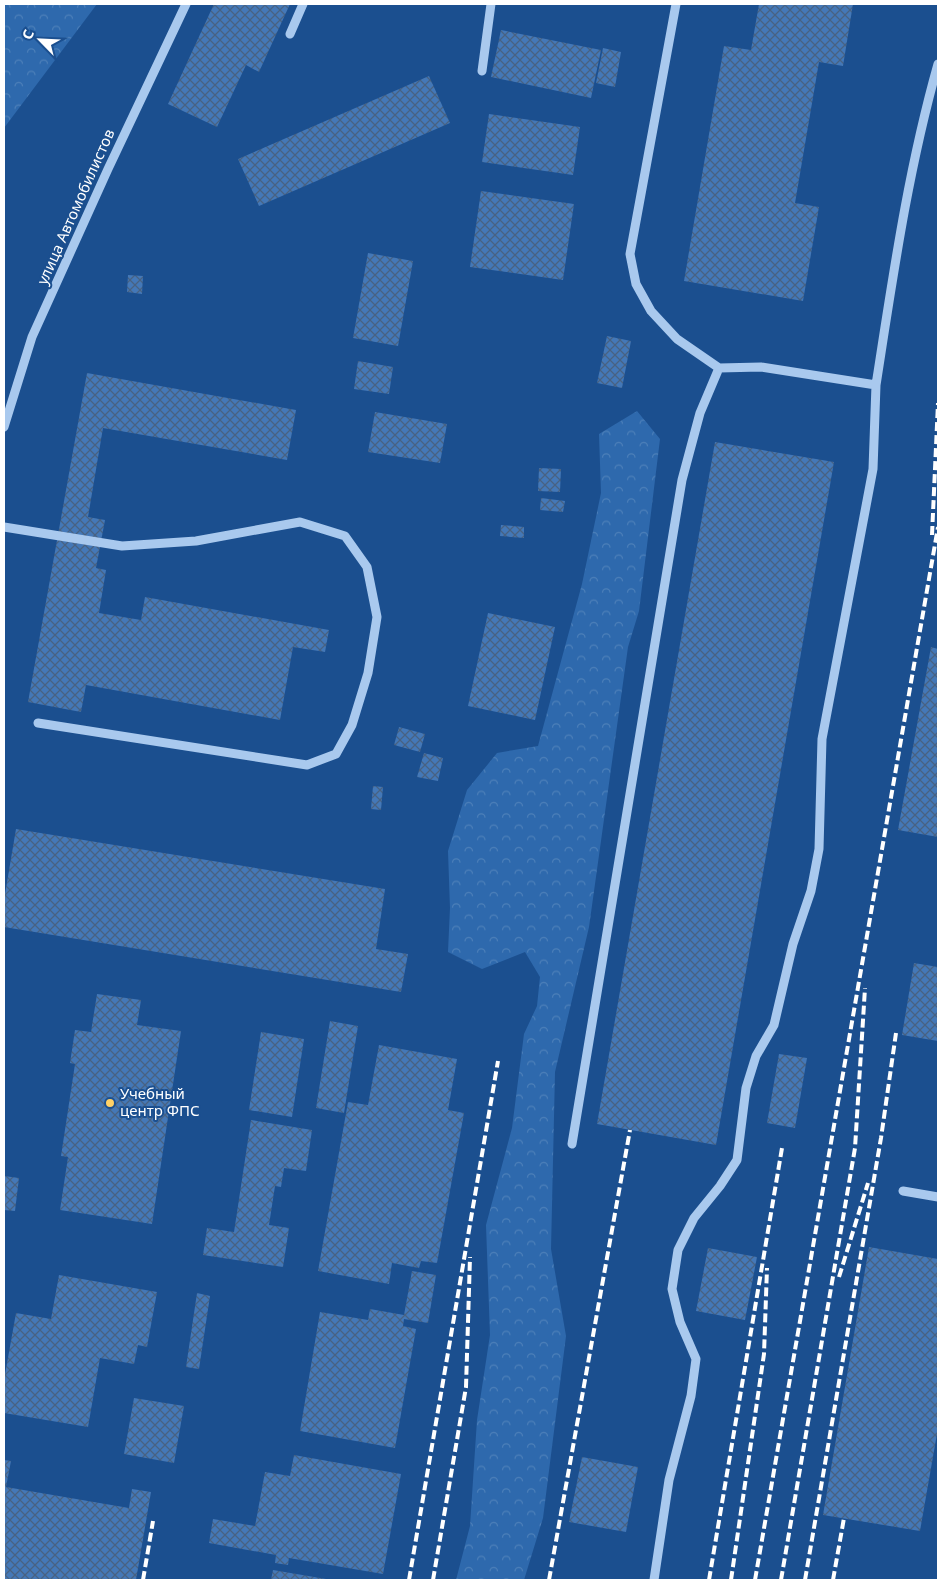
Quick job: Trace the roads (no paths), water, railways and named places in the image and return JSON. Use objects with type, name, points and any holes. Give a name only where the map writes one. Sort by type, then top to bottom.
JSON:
[{"type":"street","name":"улица Автомобилистов","points":[[4,427],[32,337],[108,168],[186,4]]},
{"type":"street","points":[[290,34],[303,4]]},
{"type":"street","points":[[482,71],[491,4]]},
{"type":"street","points":[[676,4],[630,254],[636,284],[651,311],[677,339],[719,368],[761,367],[876,385]]},
{"type":"street","points":[[654,1580],[669,1480],[692,1396],[696,1359],[680,1322],[672,1289],[678,1250],[694,1218],[720,1186],[737,1160],[746,1088],[756,1056],[774,1025],[794,944],[811,891],[819,849],[822,739],[873,469],[876,385],[906,194],[921,122],[938,64]]},
{"type":"street","points":[[572,1144],[682,480],[700,413],[719,368]]},
{"type":"street","points":[[4,527],[122,546],[196,541],[300,522],[345,536],[367,567],[377,617],[368,673],[352,725],[336,754],[306,765],[38,723]]},
{"type":"street","points":[[903,1191],[938,1197]]},
{"type":"railway","points":[[932,535],[938,403]]},
{"type":"railway","points":[[755,1580],[938,527]]},
{"type":"railway","points":[[781,1580],[855,1148],[865,988]]},
{"type":"railway","points":[[805,1580],[881,1138],[896,1033]]},
{"type":"railway","points":[[409,1580],[498,1061]]},
{"type":"railway","points":[[549,1580],[630,1130]]},
{"type":"railway","points":[[709,1580],[782,1148]]},
{"type":"railway","points":[[839,1277],[868,1183]]},
{"type":"railway","points":[[433,1580],[466,1387],[470,1257]]},
{"type":"railway","points":[[731,1580],[764,1354],[767,1268]]},
{"type":"railway","points":[[833,1580],[844,1518]]},
{"type":"railway","points":[[143,1580],[153,1521]]},
{"type":"place","name":"Учебный центр ФПС","points":[[110,1103]]}]
